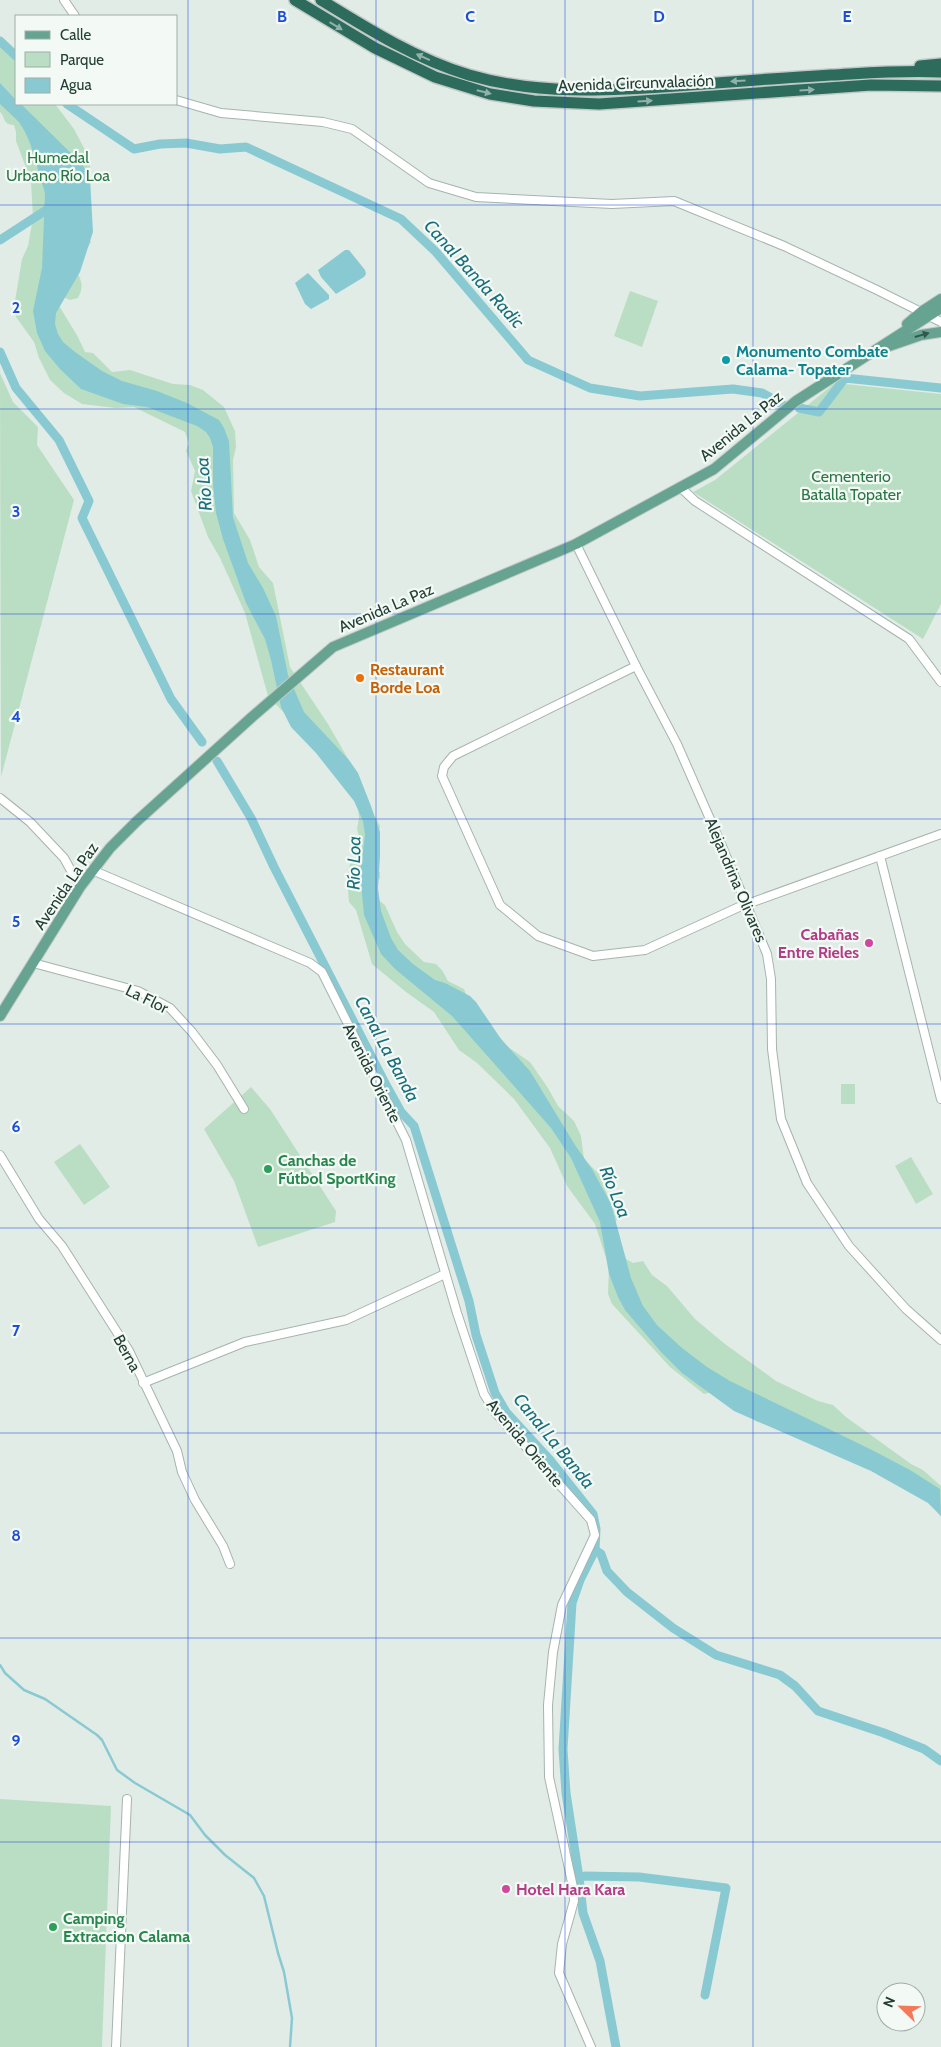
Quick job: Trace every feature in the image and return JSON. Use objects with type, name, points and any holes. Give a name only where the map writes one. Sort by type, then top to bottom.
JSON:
[{"type":"highway","name":"Avenida Circunvalación","points":[[295,0],[375,48],[429,74],[471,89],[534,101],[599,104],[871,85],[941,86]]},
{"type":"highway","name":"Avenida Circunvalación","points":[[321,0],[388,40],[442,65],[485,79],[527,87],[566,90],[614,90],[892,71],[941,72]]},
{"type":"highway","points":[[892,71],[941,64]]},
{"type":"highway","points":[[907,85],[941,94]]},
{"type":"main road","name":"Avenida La Paz","points":[[0,1016],[80,887],[110,848],[137,821],[252,717],[333,647],[576,544],[714,469],[796,401],[881,346],[925,314],[941,299]]},
{"type":"main road","name":"Avenida La Paz","points":[[925,314],[941,308]]},
{"type":"main road","points":[[871,352],[921,334],[941,332]]},
{"type":"street","points":[[64,0],[74,15]]},
{"type":"street","points":[[178,101],[221,114],[323,122],[352,129],[429,183],[476,197],[612,204],[674,201],[784,246],[941,322]]},
{"type":"street","points":[[680,488],[695,500],[909,639],[941,682]]},
{"type":"street","name":"Alejandrina Olivares","points":[[576,544],[677,744],[767,954],[772,979],[772,1049],[781,1119],[807,1183],[849,1246],[906,1309],[941,1340]]},
{"type":"street","points":[[636,666],[453,756],[448,761],[442,776],[500,905],[538,936],[594,956],[645,950],[747,904],[941,834]]},
{"type":"street","points":[[0,798],[30,822],[64,858],[80,887]]},
{"type":"street","points":[[880,856],[938,1076],[941,1099]]},
{"type":"street","name":"Avenida Oriente","points":[[92,870],[310,963],[322,972],[406,1140],[445,1274],[484,1394],[495,1412],[591,1520],[595,1535],[562,1605],[548,1705],[549,1777],[573,1887],[574,1900],[562,1944],[559,1973],[591,2047]]},
{"type":"street","name":"La Flor","points":[[33,963],[138,991],[170,1008],[192,1032],[217,1066],[244,1109]]},
{"type":"street","name":"Berna","points":[[0,1155],[39,1219],[62,1246],[129,1351],[177,1451],[182,1472],[195,1500],[223,1546],[230,1564]]},
{"type":"street","points":[[143,1383],[245,1342],[346,1320],[445,1274]]},
{"type":"street","points":[[116,2047],[127,1800]]},
{"type":"green space","name":"Humedal Urbano Río Loa","points":[[0,42],[15,55],[15,105],[56,105],[74,129],[90,163],[87,235],[91,242],[75,269],[81,280],[82,287],[78,298],[70,300],[56,294],[55,299],[85,352],[93,353],[112,372],[130,370],[173,384],[190,385],[203,390],[224,407],[235,431],[236,447],[233,460],[234,513],[250,540],[259,567],[273,583],[290,667],[328,724],[359,778],[369,811],[376,818],[380,826],[374,867],[380,872],[380,878],[375,886],[377,899],[385,905],[397,932],[405,944],[424,962],[436,964],[448,981],[464,989],[469,1001],[508,1047],[530,1062],[558,1106],[574,1121],[581,1136],[584,1159],[599,1174],[617,1218],[615,1227],[626,1259],[633,1263],[643,1261],[652,1275],[667,1286],[695,1319],[725,1344],[776,1381],[818,1401],[833,1405],[846,1417],[911,1464],[923,1470],[941,1486],[941,1517],[933,1506],[878,1463],[755,1421],[750,1414],[712,1392],[704,1394],[670,1367],[612,1304],[608,1294],[609,1267],[595,1224],[567,1186],[550,1148],[514,1099],[477,1063],[459,1050],[434,1012],[372,964],[356,910],[349,902],[347,877],[350,864],[360,854],[362,847],[357,829],[359,818],[356,789],[268,696],[245,613],[220,558],[208,537],[191,491],[195,471],[186,451],[189,443],[185,432],[134,407],[116,408],[82,404],[64,393],[50,380],[39,358],[34,342],[16,317],[14,307],[22,259],[28,246],[33,218],[31,181],[16,141],[14,125],[6,122],[0,112]]},
{"type":"green space","points":[[630,291],[658,301],[642,347],[614,336]]},
{"type":"green space","points":[[0,373],[13,402],[38,427],[37,445],[74,500],[1,777]]},
{"type":"green space","name":"Cementerio Batalla Topater","points":[[835,383],[941,394],[941,604],[923,639],[693,492],[715,480]]},
{"type":"green space","points":[[841,1084],[855,1084],[855,1104],[841,1104]]},
{"type":"green space","name":"Canchas de Fútbol SportKing","points":[[251,1087],[270,1109],[336,1211],[335,1222],[258,1247],[234,1181],[204,1129]]},
{"type":"green space","points":[[80,1144],[110,1187],[84,1205],[54,1162]]},
{"type":"green space","points":[[911,1157],[933,1194],[916,1204],[895,1166]]},
{"type":"green space","name":"Camping Extraccion Calama","points":[[0,1799],[111,1806],[102,2047],[0,2047]]},
{"type":"water","points":[[0,83],[15,99],[15,105],[22,105],[82,164],[90,178],[93,232],[80,272],[56,313],[55,324],[63,342],[102,371],[122,381],[157,391],[187,403],[219,420],[224,428],[229,441],[233,517],[248,563],[263,588],[276,616],[288,675],[304,712],[349,760],[358,773],[380,832],[378,888],[381,911],[391,938],[398,950],[435,980],[470,996],[501,1039],[530,1071],[575,1145],[592,1169],[611,1204],[631,1278],[643,1306],[657,1325],[682,1348],[730,1381],[872,1450],[910,1470],[940,1489],[941,1516],[928,1503],[871,1471],[734,1411],[682,1373],[661,1352],[625,1310],[618,1297],[609,1274],[600,1222],[571,1158],[551,1128],[452,1016],[395,969],[381,954],[364,915],[360,873],[365,835],[363,821],[354,801],[316,753],[291,727],[281,707],[265,639],[246,603],[223,539],[216,513],[213,485],[213,447],[210,438],[206,432],[197,426],[147,407],[123,404],[81,389],[45,351],[37,333],[33,311],[42,268],[45,193],[25,132],[19,122],[0,104]]},
{"type":"water","points":[[345,250],[349,250],[366,274],[336,294],[321,277],[318,270]]},
{"type":"water","points":[[308,273],[329,295],[329,299],[311,309],[305,304],[295,283]]},
{"type":"waterway","name":"Canal Banda Radic","points":[[0,41],[15,55]]},
{"type":"waterway","name":"Canal Banda Radic","points":[[68,105],[134,149],[160,144],[186,143],[220,149],[246,147],[401,219],[436,252],[528,360],[590,388],[640,396],[733,389],[762,393],[782,404]]},
{"type":"waterway","points":[[0,240],[54,205]]},
{"type":"waterway","points":[[0,352],[16,388],[59,440],[89,501],[82,518],[171,699],[202,742]]},
{"type":"waterway","name":"Canal Banda Radic","points":[[799,408],[819,412],[845,378],[941,388]]},
{"type":"waterway","name":"Canal La Banda","points":[[217,761],[251,818],[274,867],[386,1085],[401,1112],[414,1126],[469,1301],[476,1335],[495,1393],[506,1412],[550,1460],[593,1514],[596,1529],[595,1550],[580,1580],[572,1603],[563,1749],[566,1793],[579,1878],[585,1876],[639,1877],[726,1888],[705,1995]]},
{"type":"waterway","points":[[595,1550],[601,1554],[607,1571],[627,1592],[673,1628],[716,1655],[780,1675],[795,1686],[818,1711],[884,1733],[924,1749],[941,1761]]},
{"type":"waterway","points":[[0,1665],[5,1673],[24,1690],[45,1699],[97,1735],[102,1740],[117,1770],[135,1783],[190,1815],[205,1835],[225,1855],[254,1878],[264,1896],[284,1972],[292,2018],[290,2047]]},
{"type":"waterway","points":[[579,1878],[583,1913],[600,1961],[616,2047]]},
{"type":"place","name":"Monumento Combate Calama- Topater","points":[[726,360]]},
{"type":"place","name":"Restaurant Borde Loa","points":[[360,678]]},
{"type":"place","name":"Cabañas Entre Rieles","points":[[869,943]]},
{"type":"place","name":"Canchas de Fútbol SportKing","points":[[268,1169]]},
{"type":"place","name":"Hotel Hara Kara","points":[[506,1889]]},
{"type":"place","name":"Camping Extraccion Calama","points":[[53,1927]]},
{"type":"water label","name":"Río Loa","points":[[204,484]]},
{"type":"water label","name":"Río Loa","points":[[354,863]]},
{"type":"water label","name":"Río Loa","points":[[615,1192]]}]
